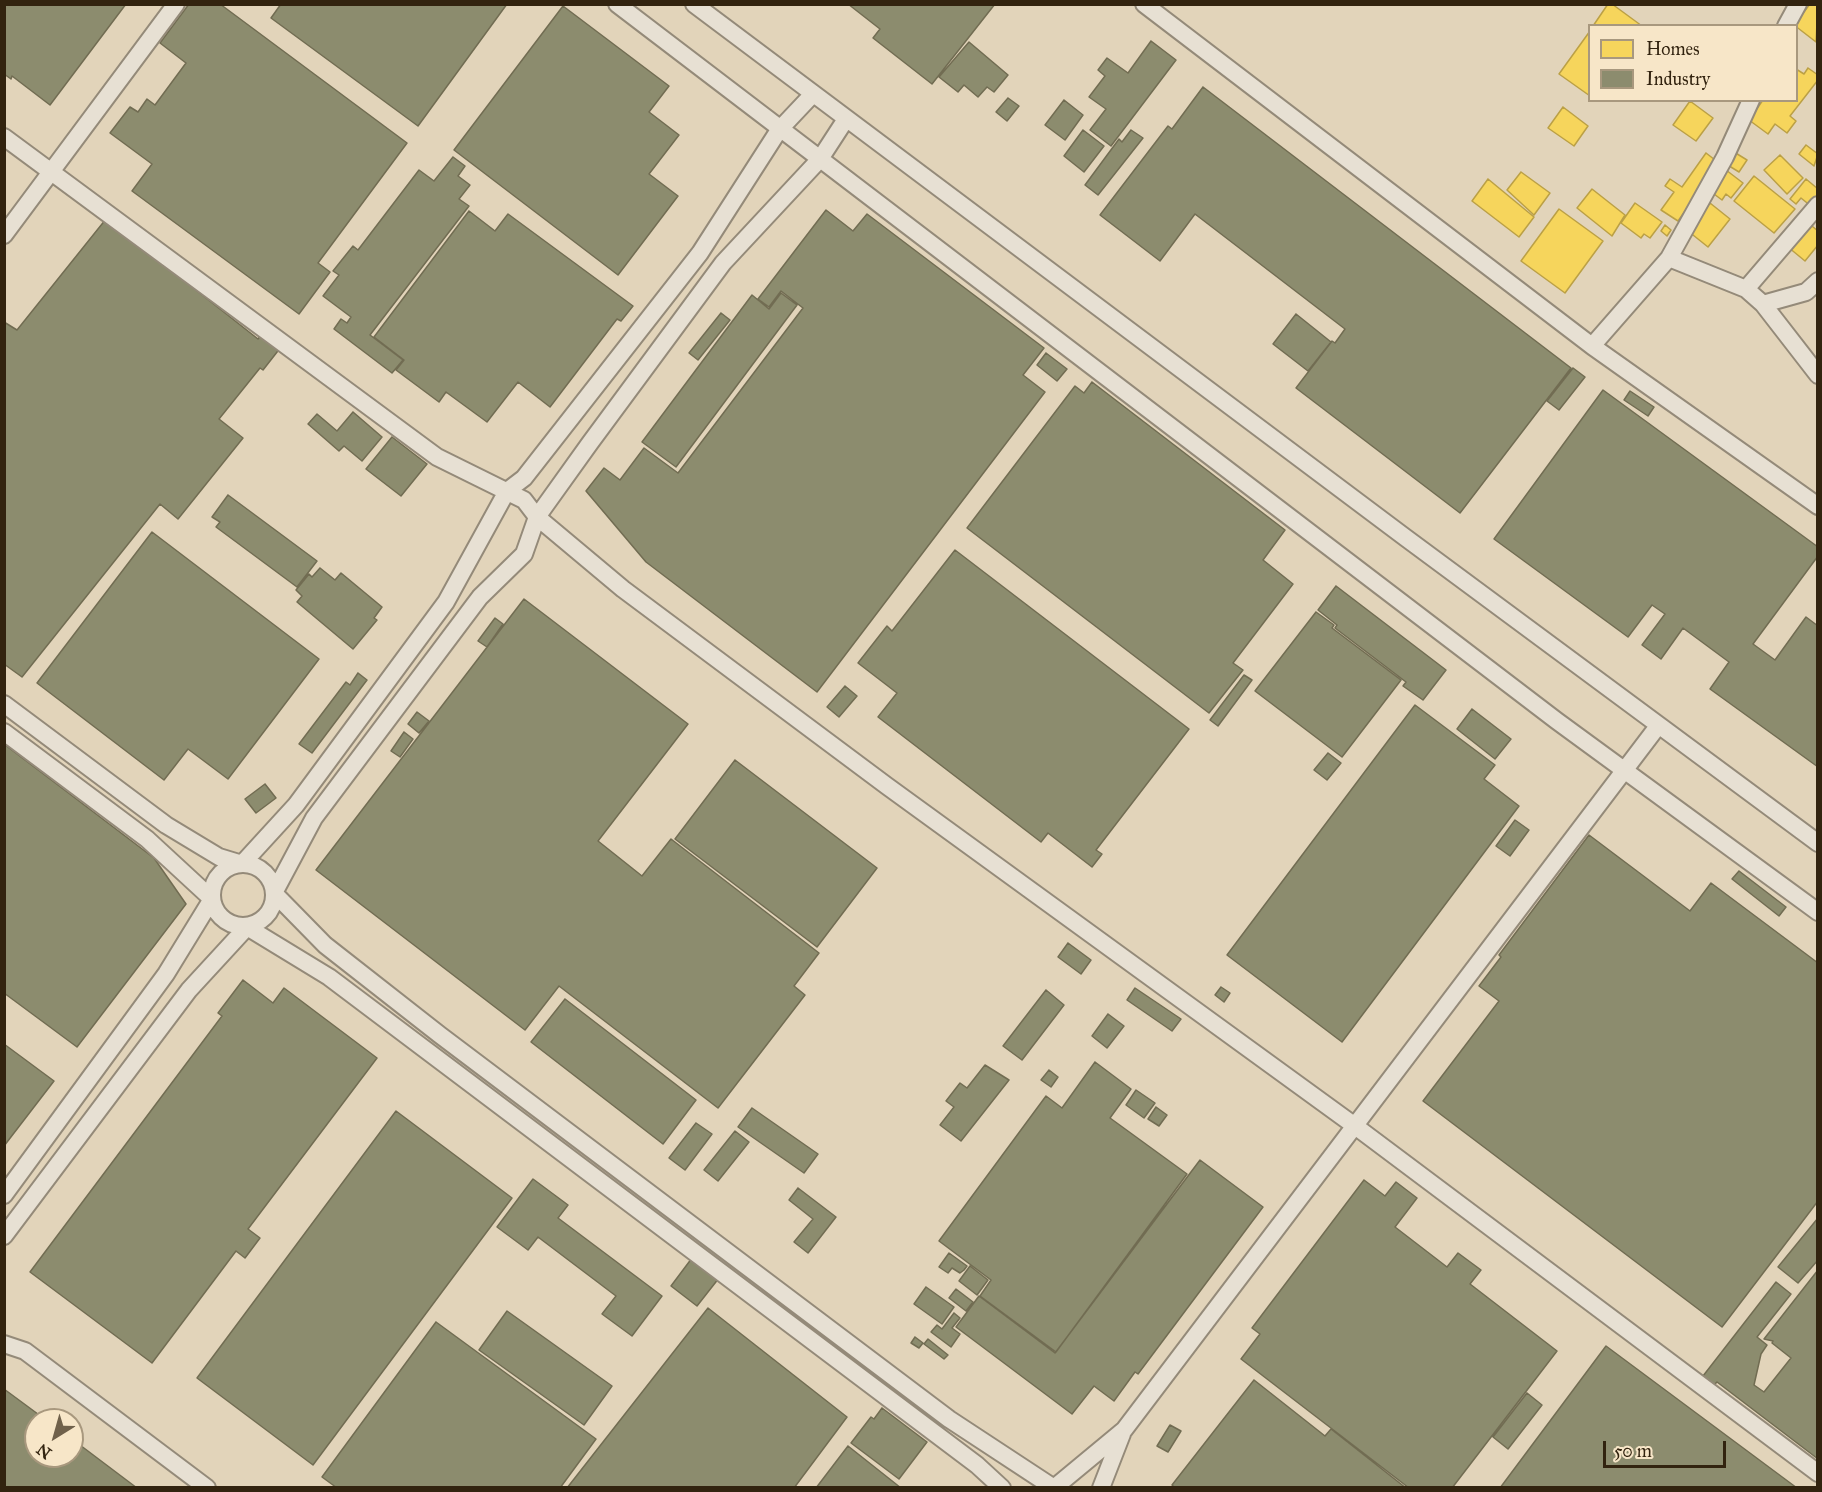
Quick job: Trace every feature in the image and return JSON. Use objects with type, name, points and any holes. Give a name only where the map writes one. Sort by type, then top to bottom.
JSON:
[{"type":"street","points":[[4,235],[177,4]]},
{"type":"street","points":[[617,4],[1624,769],[1818,912]]},
{"type":"street","points":[[694,4],[1658,726],[1818,843]]},
{"type":"street","points":[[1144,4],[1592,346],[1818,506]]},
{"type":"street","points":[[1787,24],[1798,4]]},
{"type":"street","points":[[4,1195],[166,974],[212,899],[216,879],[231,866],[242,864],[296,805],[446,602],[507,491],[524,478],[700,253],[779,129],[813,94]]},
{"type":"street","points":[[1592,346],[1669,258],[1725,157],[1750,102]]},
{"type":"street","points":[[4,1236],[189,990],[247,927],[264,919],[270,911],[274,892],[314,818],[480,597],[524,554],[537,517],[723,262],[820,159],[846,119]]},
{"type":"street","points":[[4,137],[437,457],[524,500],[537,517],[623,589],[887,786],[1354,1126],[1818,1473]]},
{"type":"street","points":[[1746,289],[1818,204]]},
{"type":"street","points":[[1669,258],[1746,289],[1763,304],[1818,375]]},
{"type":"street","points":[[1763,304],[1806,292],[1818,281]]},
{"type":"street","points":[[4,704],[166,825],[219,857],[259,868],[266,874],[274,892],[325,945],[552,1119],[948,1419],[1054,1488],[1070,1488]]},
{"type":"street","points":[[1054,1488],[1124,1430],[1658,726]]},
{"type":"street","points":[[4,732],[147,839],[212,899],[218,914],[226,922],[247,927],[329,977],[977,1465],[1002,1488]]},
{"type":"street","points":[[538,1135],[552,1119]]},
{"type":"street","points":[[722,1274],[735,1257]]},
{"type":"street","points":[[4,1344],[25,1351],[207,1488]]},
{"type":"street","points":[[863,1380],[876,1364]]},
{"type":"street","points":[[1101,1488],[1124,1430]]},
{"type":"building: Homes","points":[[1608,4],[1612,4],[1639,24],[1594,24]]},
{"type":"building: Homes","points":[[1810,4],[1818,4],[1816,42],[1798,28],[1798,24],[1795,24]]},
{"type":"building: Homes","points":[[1588,34],[1588,95],[1559,74]]},
{"type":"building: Homes","points":[[1808,68],[1818,75],[1818,80],[1790,116],[1796,121],[1787,133],[1775,124],[1768,134],[1749,120],[1762,102],[1798,102],[1798,70],[1804,74]]},
{"type":"building: Homes","points":[[1689,102],[1713,118],[1696,141],[1673,125]]},
{"type":"building: Homes","points":[[1563,107],[1588,126],[1574,146],[1548,128]]},
{"type":"building: Homes","points":[[1806,145],[1818,154],[1814,166],[1799,154]]},
{"type":"building: Homes","points":[[1734,152],[1747,160],[1739,172],[1726,164]]},
{"type":"building: Homes","points":[[1706,153],[1719,163],[1678,221],[1661,210],[1674,192],[1665,186],[1670,179],[1682,187]]},
{"type":"building: Homes","points":[[1780,155],[1803,178],[1787,194],[1764,170]]},
{"type":"building: Homes","points":[[1726,170],[1743,183],[1731,198],[1726,194],[1722,200],[1710,191]]},
{"type":"building: Homes","points":[[1521,172],[1550,193],[1534,215],[1507,190]]},
{"type":"building: Homes","points":[[1754,176],[1795,209],[1774,233],[1734,201]]},
{"type":"building: Homes","points":[[1488,179],[1534,217],[1519,237],[1472,201]]},
{"type":"building: Homes","points":[[1806,179],[1818,189],[1818,200],[1812,207],[1801,198],[1796,204],[1790,199]]},
{"type":"building: Homes","points":[[1592,189],[1625,215],[1612,236],[1577,208]]},
{"type":"building: Homes","points":[[1635,203],[1662,222],[1650,238],[1644,234],[1641,238],[1621,223]]},
{"type":"building: Homes","points":[[1710,203],[1730,219],[1708,247],[1688,231]]},
{"type":"building: Homes","points":[[1559,209],[1603,241],[1565,293],[1521,261]]},
{"type":"building: Homes","points":[[1807,222],[1818,231],[1818,245],[1805,261],[1788,247]]},
{"type":"building: Homes","points":[[1665,225],[1671,230],[1667,236],[1661,231]]},
{"type":"building: Industry","points":[[4,4],[126,4],[50,105],[12,76],[11,79],[4,74]]},
{"type":"building: Industry","points":[[189,4],[220,4],[407,143],[318,263],[330,272],[299,314],[132,191],[152,164],[110,133],[130,107],[138,112],[147,99],[155,105],[186,63],[160,43]]},
{"type":"building: Industry","points":[[281,4],[507,4],[418,126],[271,18]]},
{"type":"building: Industry","points":[[848,4],[995,4],[932,84],[873,38],[880,29]]},
{"type":"building: Industry","points":[[563,6],[669,86],[649,112],[679,135],[649,174],[678,196],[618,275],[454,150]]},
{"type":"building: Industry","points":[[1151,41],[1176,60],[1111,146],[1090,130],[1106,109],[1089,97],[1105,76],[1098,70],[1107,58],[1128,73]]},
{"type":"building: Industry","points":[[969,42],[1008,75],[994,92],[987,87],[978,97],[964,85],[958,92],[939,77]]},
{"type":"building: Industry","points":[[1203,87],[1571,368],[1460,513],[1296,388],[1332,341],[1335,343],[1345,329],[1195,214],[1160,261],[1100,215],[1168,126],[1172,129]]},
{"type":"building: Industry","points":[[1008,98],[1019,106],[1007,121],[996,112]]},
{"type":"building: Industry","points":[[1064,100],[1083,115],[1065,140],[1045,125]]},
{"type":"building: Industry","points":[[1083,130],[1104,146],[1084,172],[1064,156]]},
{"type":"building: Industry","points":[[1131,130],[1143,138],[1098,195],[1085,185],[1119,139],[1122,142]]},
{"type":"building: Industry","points":[[453,157],[465,166],[458,176],[470,185],[459,199],[469,206],[370,335],[403,360],[392,373],[334,329],[341,319],[347,323],[351,317],[323,296],[339,275],[333,271],[353,246],[358,250],[419,170],[434,181]]},
{"type":"building: Industry","points":[[826,210],[853,231],[867,214],[1044,348],[1023,375],[1045,392],[817,692],[646,562],[586,491],[604,468],[620,480],[644,448],[678,473],[803,308],[781,291],[769,307],[758,299]]},
{"type":"building: Industry","points":[[469,211],[495,231],[508,214],[633,306],[621,321],[617,319],[550,407],[518,382],[487,422],[446,392],[439,402],[396,370],[404,360],[374,337]]},
{"type":"building: Industry","points":[[106,219],[258,339],[263,332],[281,347],[263,370],[260,368],[219,419],[243,438],[178,519],[160,504],[22,677],[4,664],[4,322],[17,330]]},
{"type":"building: Industry","points":[[781,293],[797,305],[676,467],[642,442],[752,295],[769,309]]},
{"type":"building: Industry","points":[[721,313],[730,320],[698,360],[689,353]]},
{"type":"building: Industry","points":[[1296,314],[1331,342],[1308,371],[1273,344]]},
{"type":"building: Industry","points":[[1046,353],[1067,369],[1057,381],[1037,365]]},
{"type":"building: Industry","points":[[1573,368],[1585,377],[1559,410],[1547,401]]},
{"type":"building: Industry","points":[[1092,382],[1285,530],[1263,560],[1293,584],[1233,663],[1243,670],[1209,713],[967,528],[1075,386],[1084,393]]},
{"type":"building: Industry","points":[[1603,390],[1818,547],[1818,556],[1753,644],[1775,660],[1806,617],[1818,626],[1818,767],[1710,689],[1729,662],[1683,628],[1661,659],[1642,645],[1665,614],[1652,605],[1628,637],[1494,539]]},
{"type":"building: Industry","points":[[1630,391],[1654,407],[1648,416],[1624,400]]},
{"type":"building: Industry","points":[[353,412],[382,437],[362,461],[344,446],[339,451],[308,424],[317,414],[337,431]]},
{"type":"building: Industry","points":[[392,437],[427,464],[401,496],[366,469]]},
{"type":"building: Industry","points":[[228,495],[317,561],[297,587],[216,527],[220,522],[212,517]]},
{"type":"building: Industry","points":[[152,532],[319,659],[228,779],[188,749],[164,780],[37,683]]},
{"type":"building: Industry","points":[[955,550],[1189,729],[1096,850],[1102,854],[1092,867],[1048,833],[1041,842],[878,717],[897,693],[858,663],[887,626],[892,631]]},
{"type":"building: Industry","points":[[320,568],[335,580],[341,573],[382,607],[374,618],[377,620],[353,649],[297,602],[302,596],[296,590],[309,574],[312,577]]},
{"type":"building: Industry","points":[[1336,586],[1446,670],[1423,700],[1403,686],[1406,682],[1335,628],[1337,625],[1318,610]]},
{"type":"building: Industry","points":[[524,599],[688,724],[598,841],[642,876],[671,839],[819,953],[794,986],[805,995],[718,1108],[559,986],[525,1030],[316,870]]},
{"type":"building: Industry","points":[[1316,612],[1334,625],[1332,628],[1401,680],[1342,757],[1255,691]]},
{"type":"building: Industry","points":[[495,618],[503,624],[487,647],[478,641]]},
{"type":"building: Industry","points":[[358,673],[367,680],[312,753],[299,744],[346,682],[350,685]]},
{"type":"building: Industry","points":[[1244,675],[1252,680],[1218,726],[1210,720]]},
{"type":"building: Industry","points":[[845,686],[857,696],[839,717],[827,707]]},
{"type":"building: Industry","points":[[1415,705],[1495,765],[1484,779],[1519,806],[1342,1042],[1227,955]]},
{"type":"building: Industry","points":[[1472,709],[1511,739],[1495,759],[1457,729]]},
{"type":"building: Industry","points":[[417,712],[429,721],[419,733],[408,724]]},
{"type":"building: Industry","points":[[404,732],[413,739],[400,757],[391,751]]},
{"type":"building: Industry","points":[[4,744],[154,858],[186,904],[77,1047],[4,993]]},
{"type":"building: Industry","points":[[1328,753],[1341,763],[1327,780],[1314,770]]},
{"type":"building: Industry","points":[[735,760],[877,868],[817,947],[675,839]]},
{"type":"building: Industry","points":[[265,784],[276,798],[256,813],[245,799]]},
{"type":"building: Industry","points":[[1515,820],[1529,830],[1510,856],[1496,846]]},
{"type":"building: Industry","points":[[1589,835],[1690,911],[1711,883],[1818,963],[1818,1201],[1722,1327],[1423,1101],[1499,1001],[1479,986],[1501,957],[1499,955]]},
{"type":"building: Industry","points":[[1739,871],[1786,907],[1779,916],[1732,879]]},
{"type":"building: Industry","points":[[1068,943],[1091,960],[1081,974],[1058,957]]},
{"type":"building: Industry","points":[[243,980],[273,1003],[284,988],[377,1058],[248,1229],[260,1238],[245,1258],[236,1251],[152,1363],[30,1272],[222,1016],[218,1013]]},
{"type":"building: Industry","points":[[1221,987],[1230,993],[1224,1002],[1215,995]]},
{"type":"building: Industry","points":[[1135,988],[1181,1019],[1172,1031],[1127,1000]]},
{"type":"building: Industry","points":[[1046,990],[1064,1005],[1022,1060],[1003,1046]]},
{"type":"building: Industry","points":[[565,999],[696,1100],[663,1144],[531,1042]]},
{"type":"building: Industry","points":[[1108,1014],[1124,1026],[1107,1048],[1092,1036]]},
{"type":"building: Industry","points":[[4,1044],[54,1081],[4,1146]]},
{"type":"building: Industry","points":[[1095,1062],[1131,1089],[1110,1118],[1187,1174],[1056,1352],[980,1296],[991,1280],[939,1241],[1046,1096],[1062,1108]]},
{"type":"building: Industry","points":[[985,1065],[1009,1080],[961,1141],[940,1125],[954,1107],[946,1101],[960,1083],[967,1088]]},
{"type":"building: Industry","points":[[1049,1070],[1058,1077],[1051,1087],[1041,1080]]},
{"type":"building: Industry","points":[[1136,1090],[1155,1103],[1144,1118],[1126,1105]]},
{"type":"building: Industry","points":[[1156,1107],[1167,1115],[1159,1126],[1148,1119]]},
{"type":"building: Industry","points":[[752,1108],[818,1154],[804,1173],[738,1127]]},
{"type":"building: Industry","points":[[396,1111],[512,1198],[313,1465],[197,1378]]},
{"type":"building: Industry","points":[[696,1123],[712,1134],[685,1170],[669,1158]]},
{"type":"building: Industry","points":[[735,1131],[749,1142],[718,1181],[704,1170]]},
{"type":"building: Industry","points":[[1200,1160],[1263,1207],[1138,1374],[1135,1372],[1114,1401],[1094,1386],[1072,1414],[956,1327],[979,1296],[1055,1353]]},
{"type":"building: Industry","points":[[533,1179],[568,1205],[558,1218],[662,1296],[632,1336],[602,1314],[616,1296],[538,1237],[528,1250],[497,1227]]},
{"type":"building: Industry","points":[[1364,1180],[1385,1196],[1396,1182],[1417,1198],[1395,1227],[1447,1267],[1458,1253],[1481,1270],[1470,1284],[1557,1351],[1452,1488],[1409,1488],[1241,1359],[1260,1334],[1252,1328]]},
{"type":"building: Industry","points":[[798,1188],[836,1217],[808,1253],[794,1242],[813,1219],[789,1200]]},
{"type":"building: Industry","points":[[1818,1218],[1818,1260],[1798,1283],[1778,1267]]},
{"type":"building: Industry","points":[[949,1253],[967,1266],[960,1273],[952,1268],[948,1273],[939,1267]]},
{"type":"building: Industry","points":[[692,1258],[719,1278],[697,1306],[671,1286]]},
{"type":"building: Industry","points":[[970,1266],[988,1280],[977,1295],[959,1281]]},
{"type":"building: Industry","points":[[1818,1270],[1818,1459],[1717,1382],[1714,1385],[1703,1376],[1776,1282],[1791,1294],[1757,1337],[1767,1345],[1761,1354],[1754,1385],[1764,1392],[1791,1358],[1772,1343],[1773,1341],[1764,1339]]},
{"type":"building: Industry","points":[[926,1287],[954,1307],[942,1324],[914,1304]]},
{"type":"building: Industry","points":[[956,1289],[973,1302],[966,1311],[949,1298]]},
{"type":"building: Industry","points":[[708,1308],[847,1417],[794,1488],[567,1488]]},
{"type":"building: Industry","points":[[507,1311],[612,1386],[584,1425],[479,1350]]},
{"type":"building: Industry","points":[[954,1313],[960,1318],[952,1328],[960,1334],[951,1347],[931,1332],[937,1325],[942,1329]]},
{"type":"building: Industry","points":[[436,1322],[596,1439],[560,1488],[337,1488],[322,1477]]},
{"type":"building: Industry","points":[[915,1337],[923,1343],[919,1348],[911,1343]]},
{"type":"building: Industry","points":[[928,1339],[948,1355],[944,1359],[924,1344]]},
{"type":"building: Industry","points":[[1606,1346],[1797,1488],[1500,1488]]},
{"type":"building: Industry","points":[[1254,1380],[1325,1436],[1331,1429],[1406,1488],[1175,1488],[1172,1485]]},
{"type":"building: Industry","points":[[4,1389],[30,1408],[24,1408],[24,1468],[84,1468],[84,1448],[137,1488],[4,1488]]},
{"type":"building: Industry","points":[[1527,1393],[1542,1405],[1508,1449],[1493,1437]]},
{"type":"building: Industry","points":[[882,1408],[927,1442],[899,1479],[851,1443],[871,1417],[874,1419]]},
{"type":"building: Industry","points":[[1170,1425],[1181,1431],[1168,1452],[1157,1446]]},
{"type":"building: Industry","points":[[848,1446],[901,1488],[816,1488]]}]
